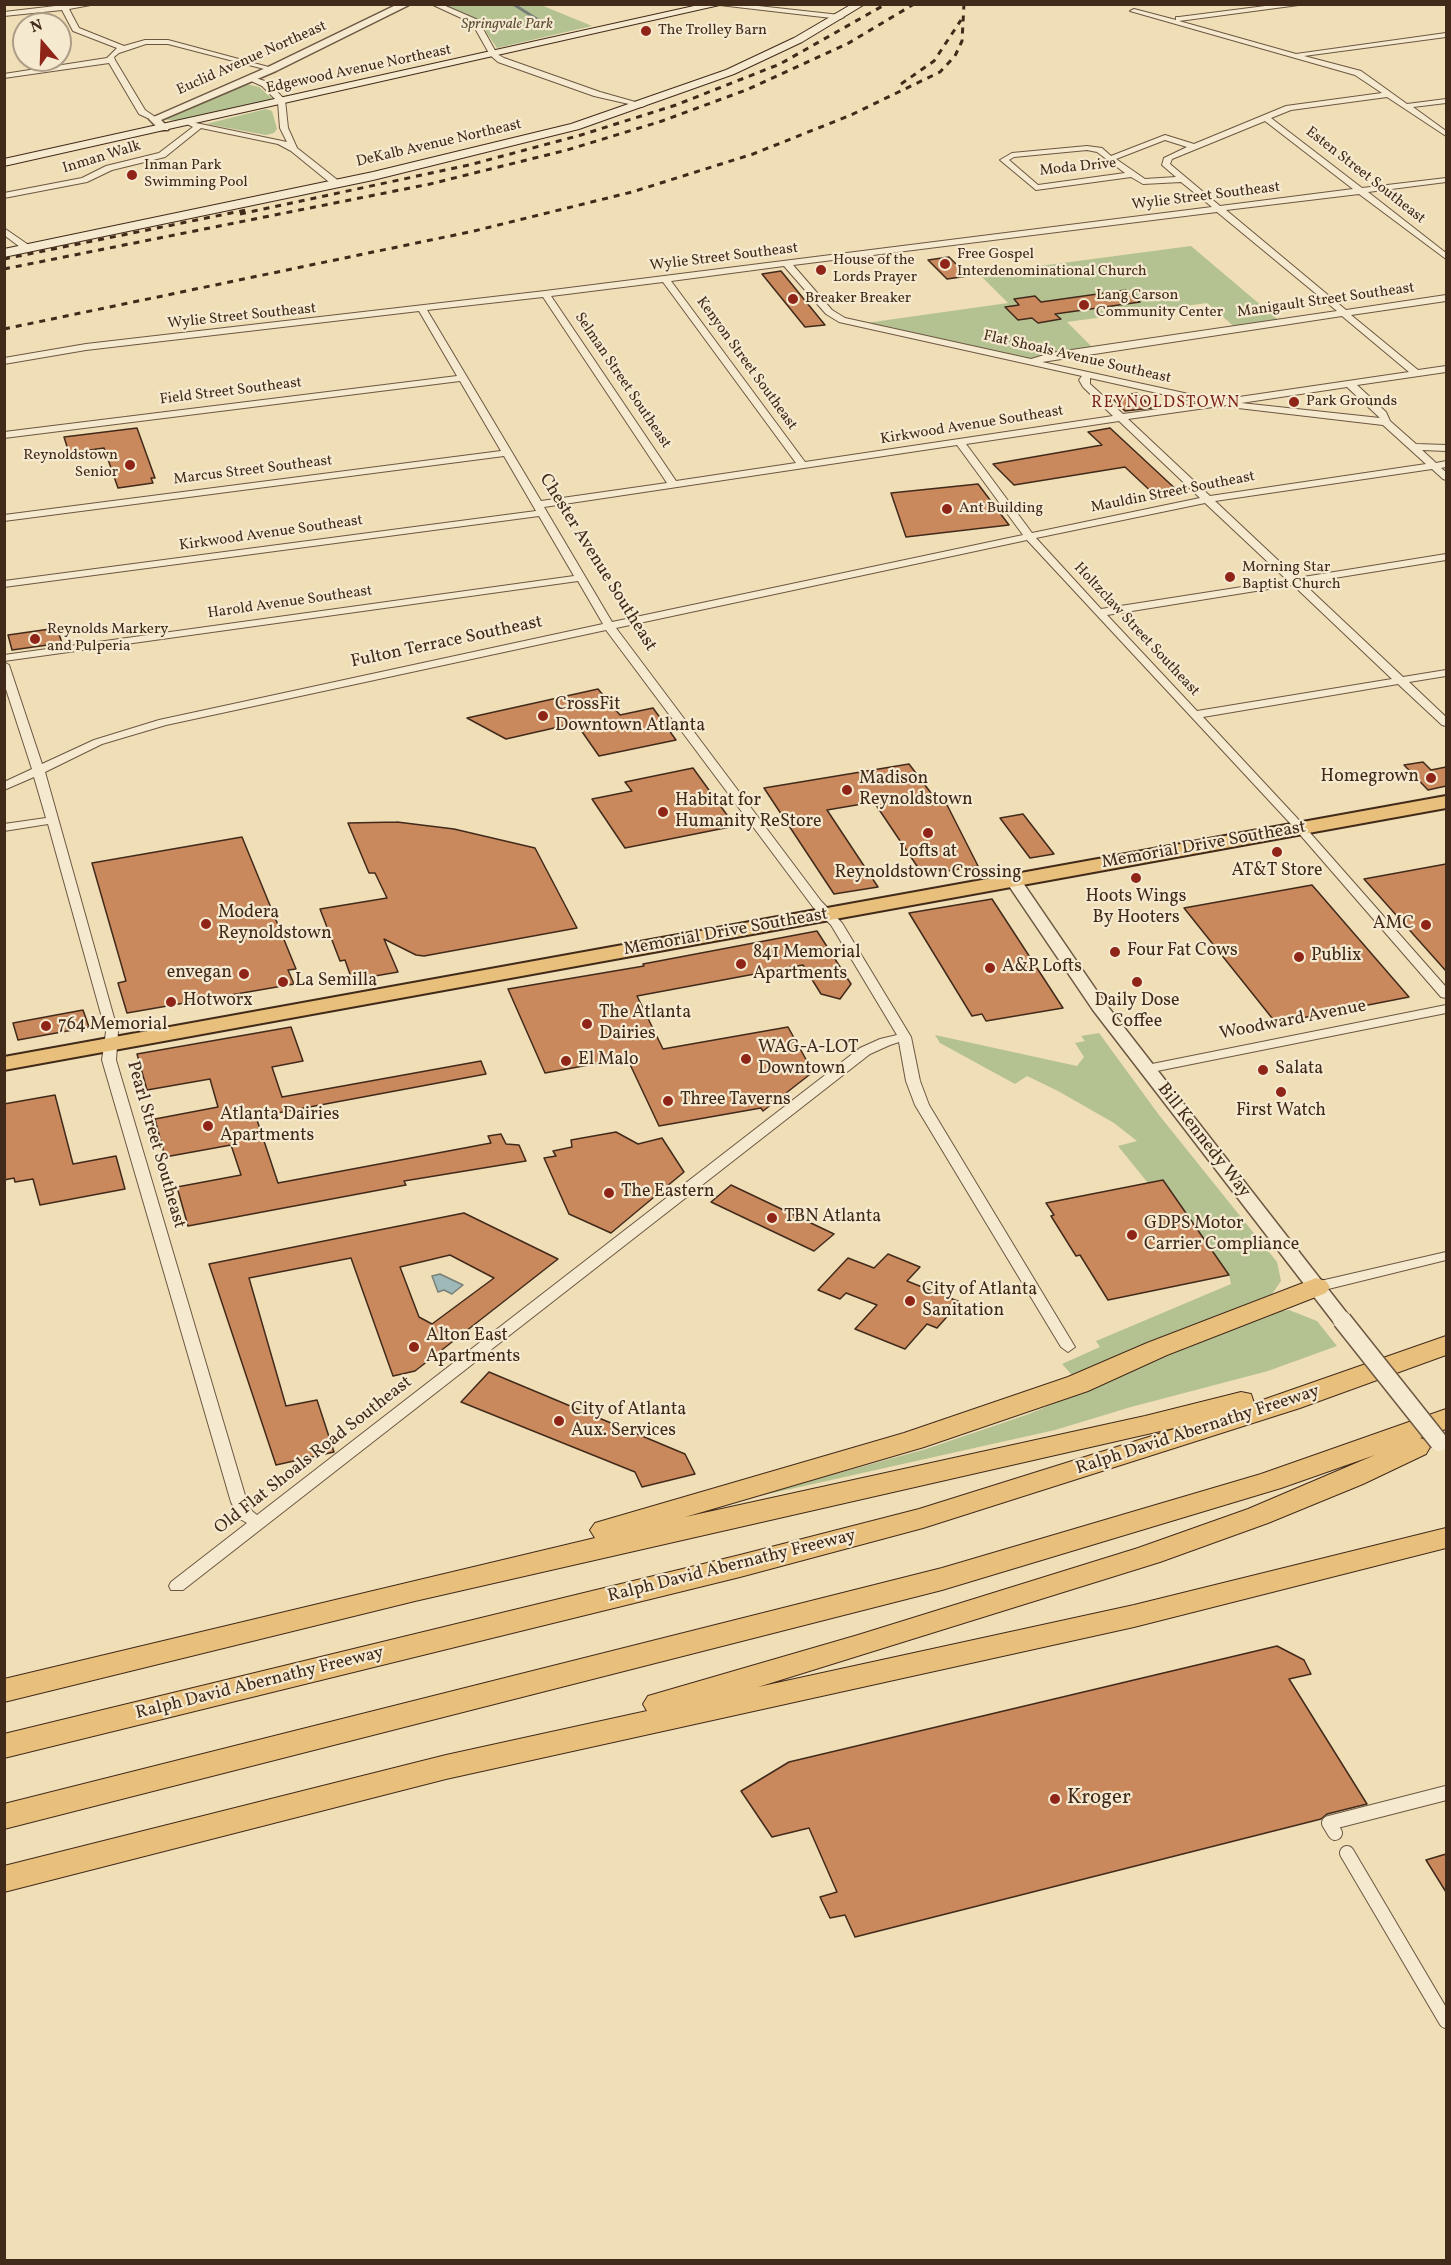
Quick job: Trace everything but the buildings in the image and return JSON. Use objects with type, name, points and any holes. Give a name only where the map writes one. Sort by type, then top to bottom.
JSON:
[{"type":"highway","points":[[415,1590],[515,1555],[914,1440],[1078,1384],[1157,1349],[1316,1287]]},
{"type":"highway","points":[[4,1691],[415,1590],[764,1509],[1145,1426],[1312,1383],[1446,1344]]},
{"type":"highway","name":"Ralph David Abernathy Freeway","points":[[4,1746],[740,1566],[922,1518],[1095,1466],[1269,1408],[1446,1344]]},
{"type":"highway","points":[[4,1816],[942,1579],[1249,1488],[1446,1419]]},
{"type":"highway","points":[[446,1767],[851,1648],[1149,1555],[1342,1481],[1446,1432]]},
{"type":"highway","points":[[4,1879],[446,1767],[1134,1616],[1446,1538]]},
{"type":"main road","name":"DeKalb Avenue Northeast","points":[[4,253],[337,184],[508,145],[642,105],[746,65],[840,17],[860,4]]},
{"type":"main road","name":"Edgewood Avenue Northeast","points":[[4,163],[164,128],[193,124],[717,5]]},
{"type":"main road","name":"Memorial Drive Southeast","points":[[4,1064],[1446,802]]},
{"type":"street","points":[[4,14],[93,4]]},
{"type":"street","name":"Euclid Avenue Northeast","points":[[154,118],[272,69],[407,4]]},
{"type":"street","points":[[434,4],[475,22],[494,55],[535,74],[642,105]]},
{"type":"street","points":[[1171,20],[1303,4]]},
{"type":"street","points":[[717,5],[840,17]]},
{"type":"street","points":[[64,8],[76,29],[122,48]]},
{"type":"street","points":[[1134,10],[1358,73],[1446,134]]},
{"type":"street","points":[[1295,55],[1446,35]]},
{"type":"street","points":[[164,128],[154,118],[142,112],[111,60],[111,54],[122,48],[145,42],[168,42],[272,69]]},
{"type":"street","points":[[4,76],[111,60]]},
{"type":"street","points":[[252,78],[264,84],[282,102],[284,128],[294,148]]},
{"type":"street","points":[[1390,94],[1300,106],[1168,158],[1166,165],[1416,374]]},
{"type":"street","points":[[1406,106],[1446,101]]},
{"type":"street","name":"Esten Street Southeast","points":[[1266,118],[1446,257]]},
{"type":"street","points":[[193,124],[265,138],[294,148],[337,184]]},
{"type":"street","name":"Inman Walk","points":[[4,195],[84,180],[109,168],[162,154],[193,124]]},
{"type":"street","points":[[1110,159],[1165,137],[1195,147]]},
{"type":"street","name":"Moda Drive","points":[[1110,159],[1100,150],[1087,148],[1012,155],[1005,160],[1036,188],[1131,175]]},
{"type":"street","points":[[1110,159],[1143,182],[1183,178]]},
{"type":"street","name":"Wylie Street Southeast","points":[[4,362],[97,346],[545,294],[1446,180]]},
{"type":"street","points":[[5,230],[27,248]]},
{"type":"street","name":"Flat Shoals Avenue Southeast","points":[[787,264],[829,312],[842,320],[1170,395],[1386,422]]},
{"type":"street","name":"Kenyon Street Southeast","points":[[665,279],[803,466]]},
{"type":"street","name":"Selman Street Southeast","points":[[545,294],[674,485]]},
{"type":"street","name":"Manigault Street Southeast","points":[[1032,362],[1051,356],[1446,298]]},
{"type":"street","name":"Chester Avenue Southeast","points":[[422,309],[609,626],[817,904],[836,923],[905,1037],[913,1081],[922,1105],[1068,1347]]},
{"type":"street","name":"Kirkwood Avenue Southeast","points":[[4,584],[539,509],[674,485],[1446,369]]},
{"type":"street","points":[[1087,375],[1084,380],[1086,385],[1446,723]]},
{"type":"street","name":"Field Street Southeast","points":[[4,435],[461,378]]},
{"type":"street","points":[[1350,384],[1383,414],[1386,422],[1446,477]]},
{"type":"street","name":"Holtzclaw Street Southeast","points":[[960,443],[1030,537],[1301,829],[1446,994]]},
{"type":"street","points":[[1413,447],[1446,448]]},
{"type":"street","name":"Marcus Street Southeast","points":[[4,518],[506,453]]},
{"type":"street","name":"Mauldin Street Southeast","points":[[907,563],[1208,500],[1446,464]]},
{"type":"street","points":[[1099,613],[1446,557]]},
{"type":"street","name":"Fulton Terrace Southeast","points":[[4,787],[98,742],[164,722],[907,563]]},
{"type":"street","name":"Harold Avenue Southeast","points":[[4,658],[580,578]]},
{"type":"street","name":"Pearl Street Southeast","points":[[4,665],[38,769],[112,1032],[110,1060],[239,1502],[246,1515],[260,1524]]},
{"type":"street","points":[[1194,715],[1446,673]]},
{"type":"street","points":[[4,828],[52,820]]},
{"type":"street","name":"Bill Kennedy Way","points":[[1013,880],[1099,1006],[1446,1452]]},
{"type":"street","name":"Woodward Avenue","points":[[1147,1069],[1446,1009]]},
{"type":"street","name":"Old Flat Shoals Road Southeast","points":[[177,1586],[260,1524],[866,1051],[885,1042],[905,1037]]},
{"type":"street","points":[[1316,1287],[1446,1256]]},
{"type":"street","points":[[1335,1833],[1329,1823],[1446,1793]]},
{"type":"street","points":[[1347,1853],[1446,2021]]},
{"type":"green space","name":"Springvale Park","points":[[443,5],[541,5],[592,26],[497,48],[479,22]]},
{"type":"green space","points":[[246,84],[259,87],[273,99],[176,121],[163,119]]},
{"type":"green space","points":[[266,109],[272,111],[277,129],[274,133],[266,135],[206,124]]},
{"type":"green space","points":[[1191,246],[1282,323],[1238,330],[1207,303],[1067,322],[1094,349],[1020,360],[866,323],[1008,303],[979,274]]},
{"type":"green space","points":[[1099,1033],[1159,1115],[1277,1262],[1281,1281],[1272,1294],[1072,1375],[1062,1364],[1100,1347],[1096,1341],[1231,1284],[1229,1275],[1163,1180],[1148,1183],[1118,1146],[1137,1141],[1114,1123],[1058,1091],[1027,1076],[1015,1084],[940,1043],[935,1035],[1077,1066],[1084,1057],[1075,1043],[1085,1041],[1081,1036]]},
{"type":"green space","points":[[1289,1310],[1317,1321],[1337,1346],[1268,1371],[1131,1407],[1055,1430],[737,1501],[926,1449],[1029,1414],[1269,1313]]},
{"type":"water","points":[[440,1274],[463,1285],[452,1294],[444,1290],[438,1292],[432,1276]]},
{"type":"waterway","points":[[513,4],[540,21]]},
{"type":"railway","points":[[240,214],[469,165],[581,135],[676,105],[780,64],[886,4]]},
{"type":"railway","points":[[4,269],[430,184],[567,150],[662,121],[746,90],[847,44],[914,4]]},
{"type":"railway","points":[[4,329],[474,231],[632,192],[753,154],[851,115],[940,72],[955,56],[962,41],[964,4]]},
{"type":"railway","points":[[901,84],[934,61],[961,20]]},
{"type":"railway","points":[[4,259],[246,210]]},
{"type":"place","name":"The Trolley Barn","points":[[646,31]]},
{"type":"place","name":"Inman Park Swimming Pool","points":[[132,175]]},
{"type":"place","name":"Free Gospel Interdenominational Church","points":[[945,264]]},
{"type":"place","name":"House of the Lords Prayer","points":[[821,270]]},
{"type":"place","name":"Breaker Breaker","points":[[793,299]]},
{"type":"place","name":"Lang Carson Community Center","points":[[1084,305]]},
{"type":"place","name":"Park Grounds","points":[[1294,402]]},
{"type":"place","name":"Reynoldstown Senior","points":[[130,465]]},
{"type":"place","name":"Ant Building","points":[[947,509]]},
{"type":"place","name":"Morning Star Baptist Church","points":[[1230,577]]},
{"type":"place","name":"Reynolds Markery and Pulperia","points":[[35,639]]},
{"type":"place","name":"CrossFit Downtown Atlanta","points":[[543,716]]},
{"type":"place","name":"Homegrown","points":[[1431,778]]},
{"type":"place","name":"Madison Reynoldstown","points":[[847,790]]},
{"type":"place","name":"Habitat for Humanity ReStore","points":[[663,812]]},
{"type":"place","name":"Lofts at Reynoldstown Crossing","points":[[928,833]]},
{"type":"place","name":"AT&T Store","points":[[1277,852]]},
{"type":"place","name":"Hoots Wings By Hooters","points":[[1136,878]]},
{"type":"place","name":"Modera Reynoldstown","points":[[206,924]]},
{"type":"place","name":"AMC","points":[[1426,925]]},
{"type":"place","name":"Four Fat Cows","points":[[1115,952]]},
{"type":"place","name":"Publix","points":[[1299,957]]},
{"type":"place","name":"841 Memorial Apartments","points":[[741,964]]},
{"type":"place","name":"A&P Lofts","points":[[990,968]]},
{"type":"place","name":"envegan","points":[[244,974]]},
{"type":"place","name":"La Semilla","points":[[283,982]]},
{"type":"place","name":"Daily Dose Coffee","points":[[1137,982]]},
{"type":"place","name":"Hotworx","points":[[171,1002]]},
{"type":"place","name":"The Atlanta Dairies","points":[[587,1024]]},
{"type":"place","name":"764 Memorial","points":[[46,1026]]},
{"type":"place","name":"WAG-A-LOT Downtown","points":[[746,1059]]},
{"type":"place","name":"El Malo","points":[[566,1061]]},
{"type":"place","name":"Salata","points":[[1263,1070]]},
{"type":"place","name":"First Watch","points":[[1281,1092]]},
{"type":"place","name":"Three Taverns","points":[[668,1101]]},
{"type":"place","name":"Atlanta Dairies Apartments","points":[[208,1126]]},
{"type":"place","name":"The Eastern","points":[[609,1193]]},
{"type":"place","name":"TBN Atlanta","points":[[772,1218]]},
{"type":"place","name":"GDPS Motor Carrier Compliance","points":[[1132,1235]]},
{"type":"place","name":"City of Atlanta Sanitation","points":[[910,1301]]},
{"type":"place","name":"Alton East Apartments","points":[[414,1347]]},
{"type":"place","name":"City of Atlanta Aux. Services","points":[[559,1421]]},
{"type":"place","name":"Kroger","points":[[1055,1799]]},
{"type":"district","name":"REYNOLDSTOWN","points":[[1166,404]]}]
